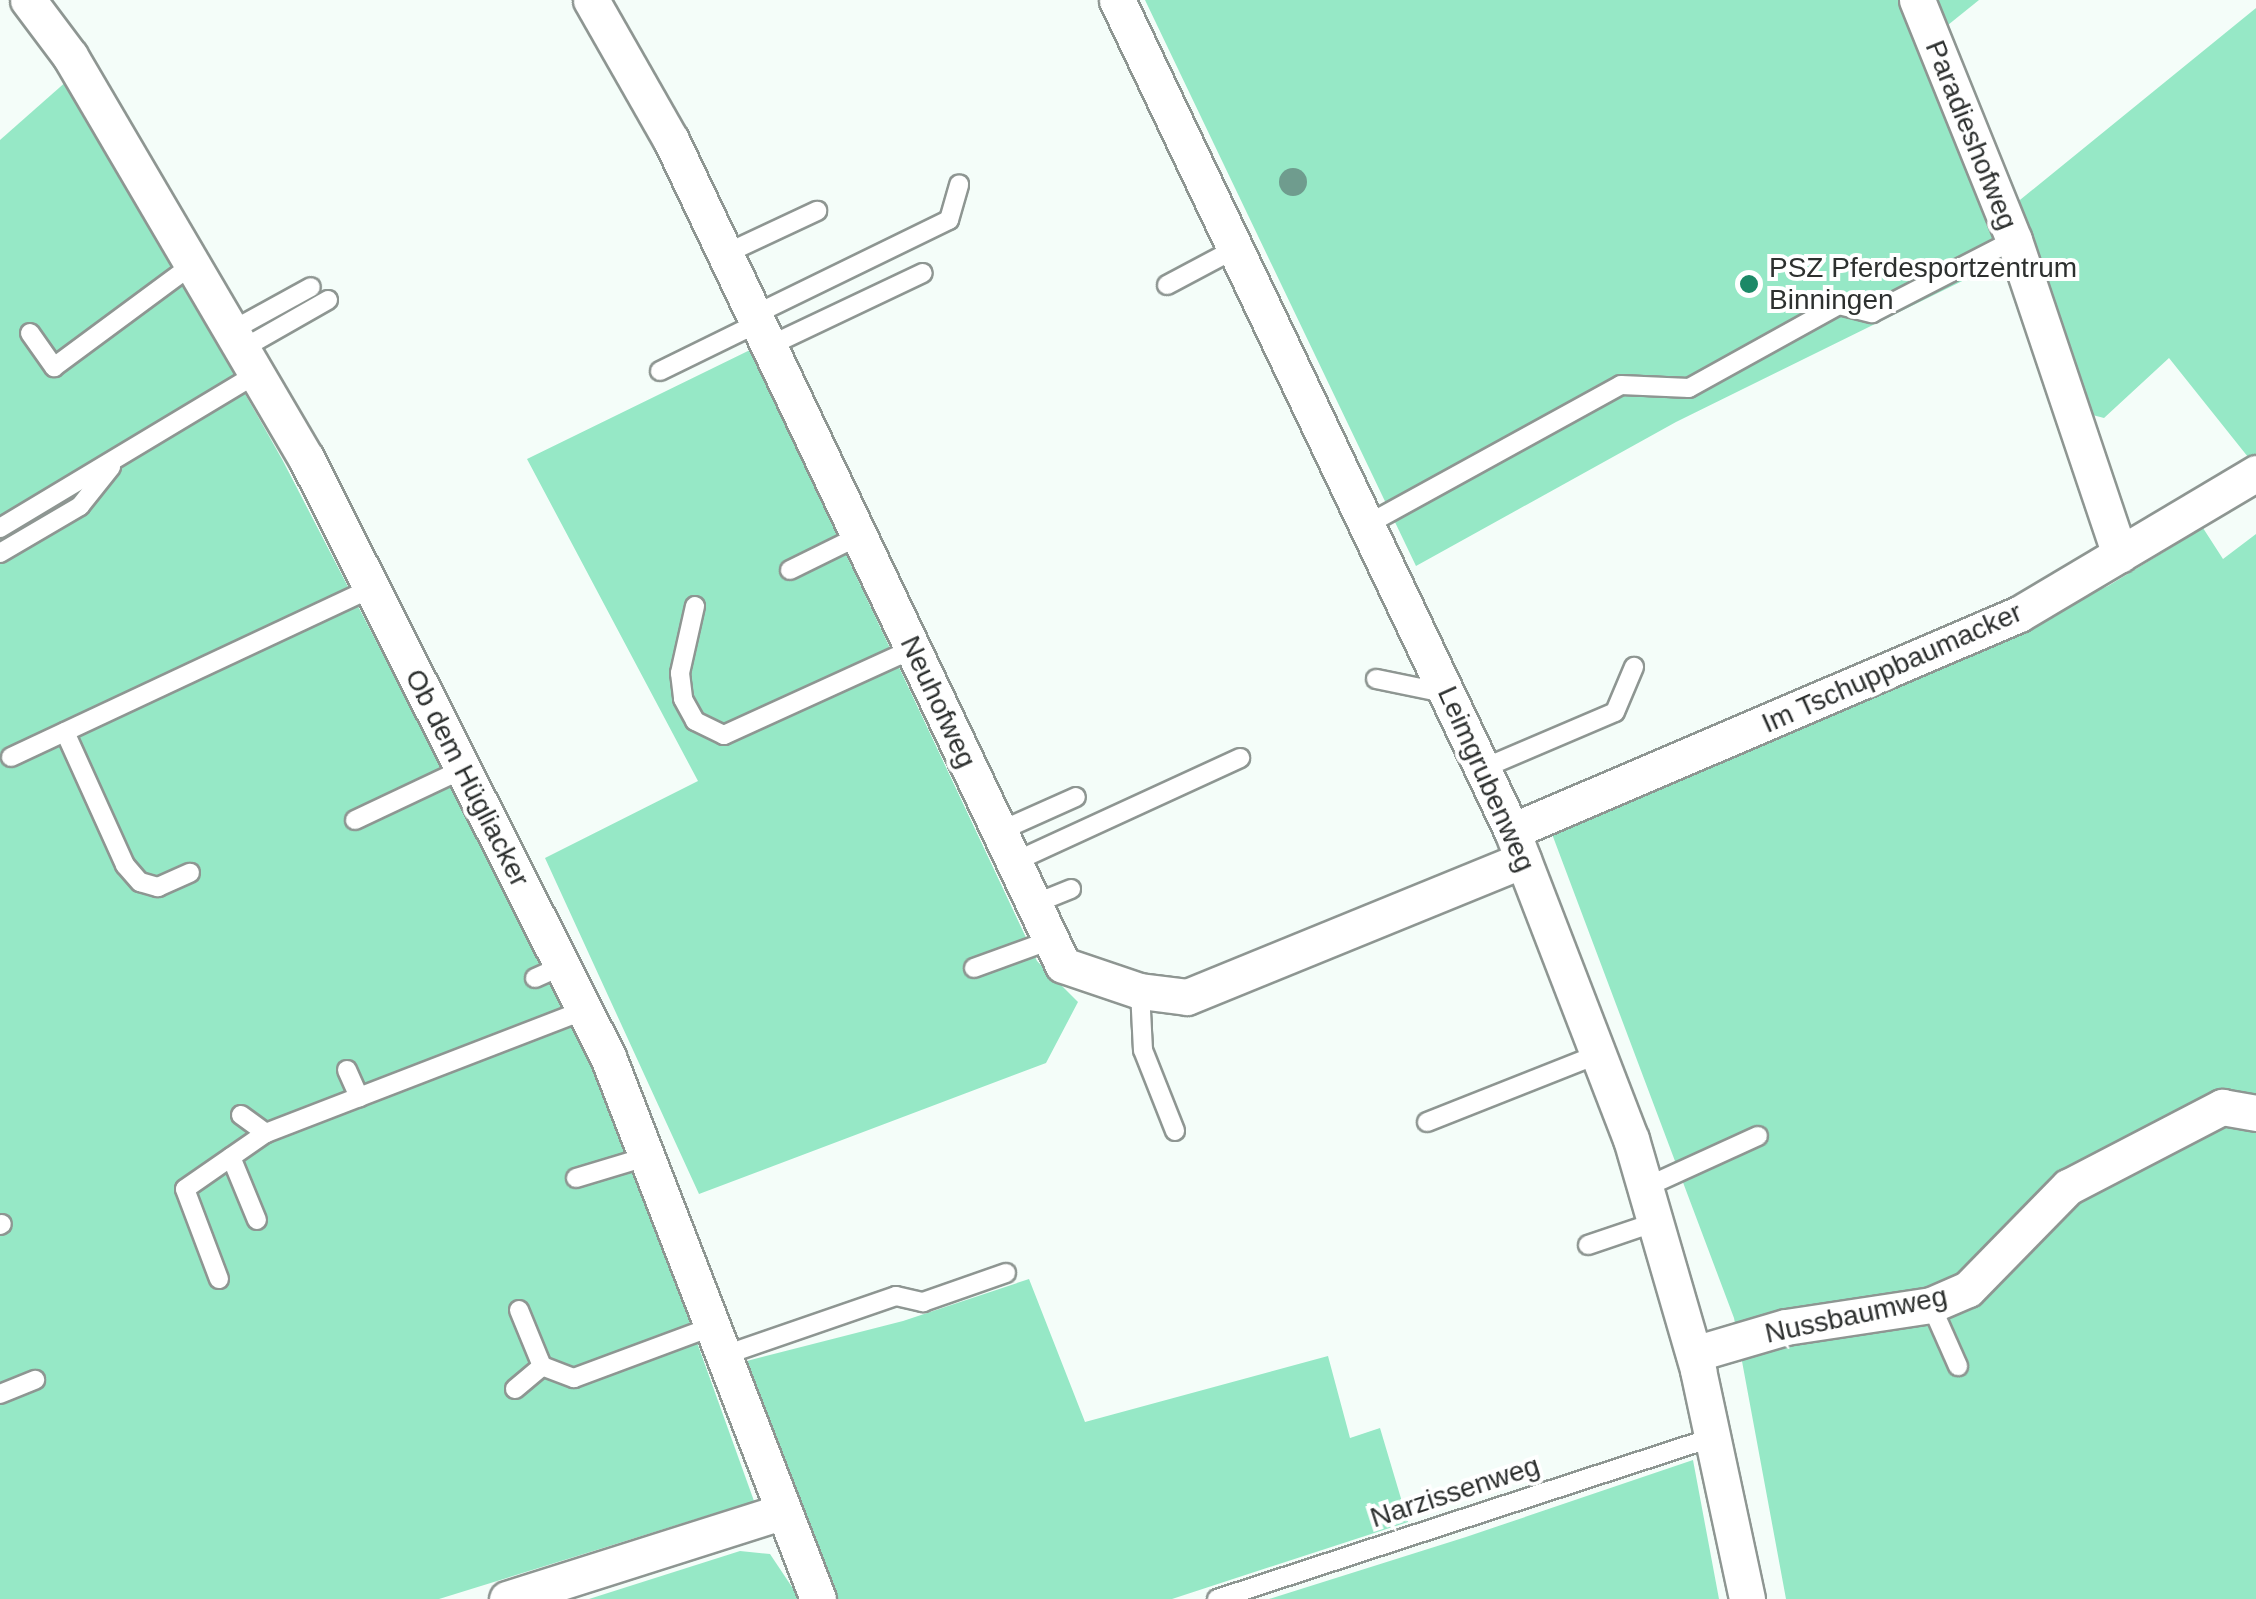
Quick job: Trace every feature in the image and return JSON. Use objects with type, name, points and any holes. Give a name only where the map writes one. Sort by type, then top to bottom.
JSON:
[{"type":"street","name":"Ob dem Hügliacker","points":[[28,0],[70,56],[243,351],[463,769],[548,972],[584,1010],[646,1157],[818,1599]]},
{"type":"street","name":"Neuhofweg","points":[[591,0],[670,140],[1063,965],[1140,991],[1188,997],[1228,984],[1517,846]]},
{"type":"street","name":"Leimgrubenweg","points":[[1117,0],[1231,251],[1370,523],[1484,768],[1599,1054],[1646,1188],[1694,1354],[1747,1599]]},
{"type":"street","name":"Paradieshofweg","points":[[1917,0],[2014,240],[2120,555]]},
{"type":"street","name":"Im Tschuppbaumacker","points":[[1517,846],[2019,614],[2256,473]]},
{"type":"street","name":"Nussbaumweg","points":[[1694,1354],[1786,1327],[1932,1305],[1968,1289],[2068,1187],[2222,1107],[2256,1113]]},
{"type":"street","points":[[507,1599],[781,1512]]},
{"type":"lane","points":[[760,328],[949,220],[959,184]]},
{"type":"lane","points":[[725,254],[816,211]]},
{"type":"lane","points":[[1370,523],[1621,384],[1689,388],[1839,304],[1872,313],[2014,240]]},
{"type":"lane","points":[[1166,285],[1231,251]]},
{"type":"lane","points":[[30,333],[54,367],[192,265]]},
{"type":"lane","points":[[660,371],[760,328],[923,273]]},
{"type":"lane","points":[[0,553],[80,506],[121,456],[311,287]]},
{"type":"lane","points":[[243,351],[328,300]]},
{"type":"lane","points":[[0,528],[121,456]]},
{"type":"lane","points":[[790,570],[859,536]]},
{"type":"lane","points":[[11,757],[371,588]]},
{"type":"lane","points":[[695,606],[680,674],[683,699],[696,721],[724,736],[913,649]]},
{"type":"lane","points":[[1484,768],[1615,712],[1634,666]]},
{"type":"lane","points":[[1376,679],[1450,694]]},
{"type":"lane","points":[[65,732],[132,874],[158,887],[190,873]]},
{"type":"lane","points":[[1007,846],[1240,758]]},
{"type":"lane","points":[[355,820],[463,769]]},
{"type":"lane","points":[[1007,846],[1076,796]]},
{"type":"lane","points":[[1034,904],[1071,889]]},
{"type":"lane","points":[[974,968],[1051,940]]},
{"type":"lane","points":[[1140,991],[1143,1050],[1174,1131]]},
{"type":"lane","points":[[219,1279],[185,1189],[266,1133],[584,1010]]},
{"type":"lane","points":[[1427,1122],[1599,1054]]},
{"type":"lane","points":[[346,1070],[359,1097]]},
{"type":"lane","points":[[422,1073],[424,1092]]},
{"type":"lane","points":[[242,1114],[266,1133]]},
{"type":"lane","points":[[1646,1188],[1758,1136]]},
{"type":"lane","points":[[232,1157],[257,1220]]},
{"type":"lane","points":[[576,1178],[646,1157]]},
{"type":"lane","points":[[1588,1244],[1656,1222]]},
{"type":"lane","points":[[519,1310],[542,1366],[574,1378],[896,1296],[923,1302],[1006,1272]]},
{"type":"lane","points":[[1932,1305],[1958,1366]]},
{"type":"lane","points":[[515,1389],[542,1366]]},
{"type":"lane","points":[[0,1394],[36,1380]]},
{"type":"lane","name":"Narzissenweg","points":[[1217,1599],[1711,1438]]},
{"type":"green space","points":[[1145,0],[1908,0],[2007,259],[1676,422],[1416,566]]},
{"type":"green space","points":[[1933,0],[1979,0],[1943,29]]},
{"type":"green space","points":[[2256,8],[2256,459],[2252,462],[2169,358],[2104,418],[2085,413],[2015,204]]},
{"type":"green space","points":[[68,80],[283,461],[602,1078],[754,1501],[439,1599],[0,1599],[0,140]]},
{"type":"green space","points":[[750,350],[1037,961],[1078,1002],[1046,1063],[699,1194],[545,858],[698,781],[527,459]]},
{"type":"green space","points":[[2203,528],[2223,559],[2256,534],[2256,1599],[1786,1599],[1734,1318],[1552,834],[1563,823],[2108,586]]},
{"type":"green space","points":[[1029,1279],[1085,1422],[1328,1356],[1350,1438],[1380,1428],[1408,1522],[1172,1599],[835,1599],[739,1363],[903,1321]]},
{"type":"green space","points":[[1693,1460],[1719,1599],[1269,1599],[1466,1537]]},
{"type":"green space","points":[[740,1551],[770,1554],[800,1599],[589,1599]]},
{"type":"place","name":"PSZ Pferdesportzentrum Binningen","points":[[1749,284]]}]
